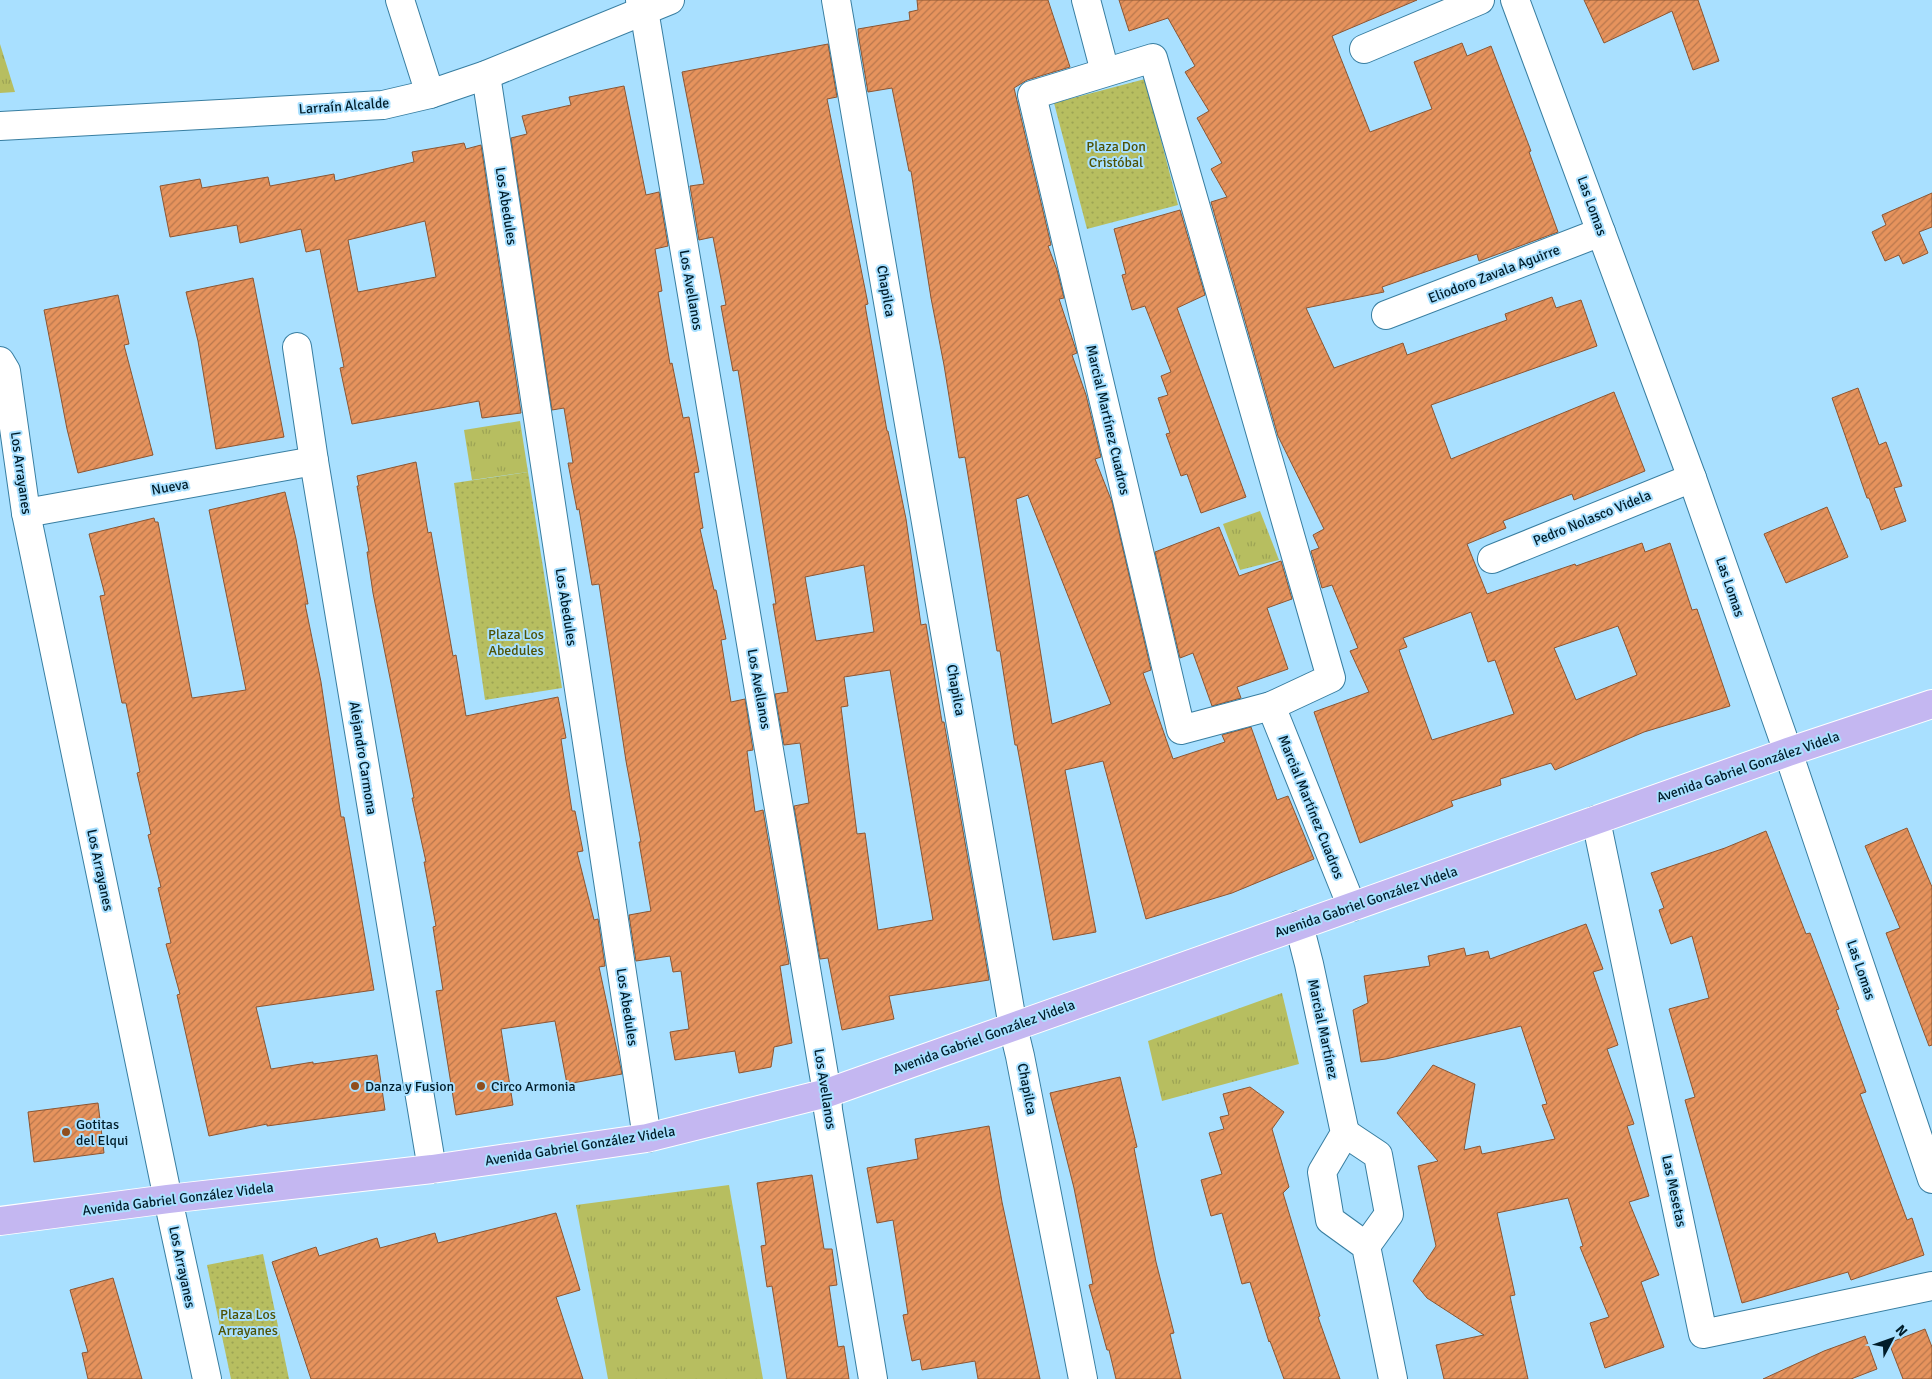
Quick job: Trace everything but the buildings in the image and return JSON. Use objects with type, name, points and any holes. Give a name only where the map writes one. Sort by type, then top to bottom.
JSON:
[{"type":"main road","name":"Avenida Gabriel González Videla","points":[[0,1221],[168,1199],[432,1169],[647,1138],[827,1093],[1788,752],[1932,704]]},
{"type":"street","points":[[400,0],[430,94]]},
{"type":"street","name":"Larraín Alcalde","points":[[0,126],[383,105],[430,94],[486,75],[642,5],[670,0]]},
{"type":"street","name":"Chapilca","points":[[836,0],[1013,1027],[1083,1379]]},
{"type":"street","points":[[1086,0],[1105,72]]},
{"type":"street","points":[[1364,49],[1480,0]]},
{"type":"street","name":"Las Lomas","points":[[1515,0],[1692,478],[1788,752],[1932,1179]]},
{"type":"street","name":"Los Avellanos","points":[[642,5],[827,1093],[828,1110],[873,1379]]},
{"type":"street","name":"Marcial Martínez Cuadros","points":[[1153,58],[1331,678],[1271,706],[1181,730],[1032,95],[1105,72],[1153,58]]},
{"type":"street","name":"Los Abedules","points":[[486,75],[647,1138]]},
{"type":"street","name":"Eliodoro Zavala Aguirre","points":[[1386,316],[1601,232]]},
{"type":"street","name":"Alejandro Carmona","points":[[297,347],[314,461],[432,1169]]},
{"type":"street","name":"Los Arrayanes","points":[[0,362],[6,371],[26,513],[207,1379]]},
{"type":"street","name":"Nueva","points":[[26,513],[314,461]]},
{"type":"street","name":"Pedro Nolasco Videla","points":[[1492,559],[1692,478]]},
{"type":"street","name":"Marcial Martínez Cuadros","points":[[1271,706],[1352,906]]},
{"type":"street","name":"Las Mesetas","points":[[1596,820],[1703,1334],[1932,1286]]},
{"type":"street","name":"Marcial Martínez","points":[[1299,926],[1309,964],[1344,1133]]},
{"type":"street","points":[[1366,1246],[1389,1214],[1378,1155],[1344,1133],[1322,1172],[1330,1220],[1366,1246],[1393,1379]]},
{"type":"green space","points":[[0,44],[15,92],[0,93]]},
{"type":"green space","name":"Plaza Don Cristóbal","points":[[1145,79],[1178,205],[1087,229],[1054,103]]},
{"type":"green space","points":[[520,421],[528,472],[472,480],[464,430]]},
{"type":"green space","name":"Plaza Los Abedules","points":[[528,472],[562,688],[485,700],[454,483]]},
{"type":"green space","points":[[1260,511],[1279,560],[1240,570],[1223,524]]},
{"type":"green space","points":[[1282,993],[1299,1064],[1162,1101],[1148,1041]]},
{"type":"green space","points":[[729,1185],[763,1379],[608,1379],[576,1205]]},
{"type":"green space","name":"Plaza Los Arrayanes","points":[[263,1254],[289,1379],[231,1379],[207,1265]]},
{"type":"place","name":"Danza y Fusion","points":[[355,1086]]},
{"type":"place","name":"Circo Armonia","points":[[481,1086]]},
{"type":"place","name":"Gotitas del Elqui","points":[[66,1132]]}]
